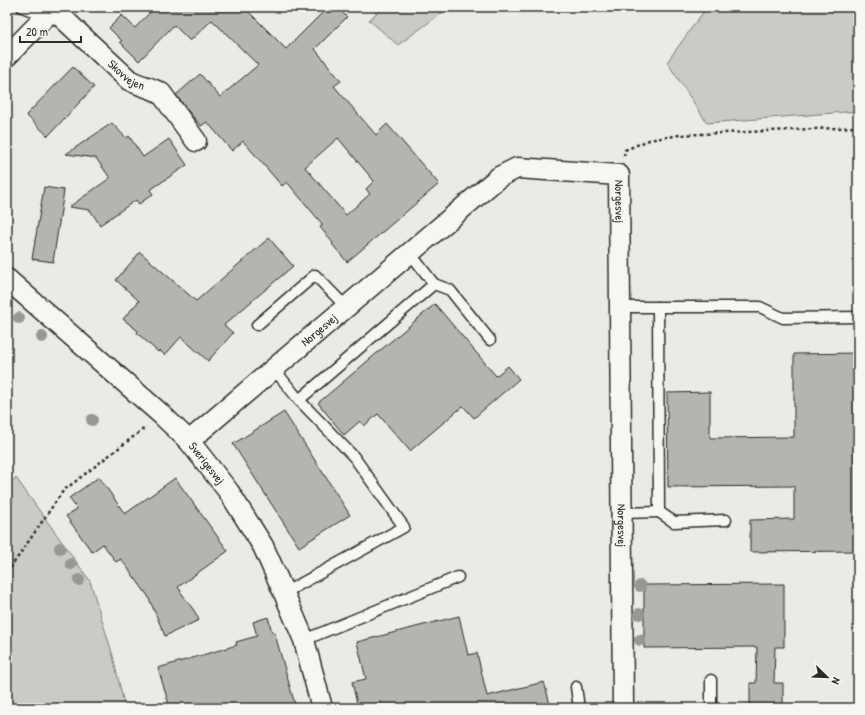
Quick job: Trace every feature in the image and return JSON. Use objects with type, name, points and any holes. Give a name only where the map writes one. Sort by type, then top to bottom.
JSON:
[{"type":"street","points":[[7,56],[51,11]]},
{"type":"street","name":"Skovvejen","points":[[51,11],[128,80],[137,85],[161,93],[196,141]]},
{"type":"street","name":"Norgesvej","points":[[189,441],[499,177],[517,168],[619,175],[623,708]]},
{"type":"street","name":"Sverigesvej","points":[[7,279],[162,414],[189,441],[229,492],[263,546],[284,592],[304,640],[322,708]]},
{"type":"lane","points":[[22,7],[51,11]]},
{"type":"lane","points":[[410,253],[434,284],[450,290],[490,340]]},
{"type":"lane","points":[[258,325],[315,275],[346,308]]},
{"type":"lane","points":[[299,400],[434,284]]},
{"type":"lane","points":[[620,307],[760,307],[783,318],[858,317]]},
{"type":"lane","points":[[658,307],[659,512]]},
{"type":"lane","points":[[274,369],[299,400],[354,457],[404,527],[284,592]]},
{"type":"lane","points":[[622,513],[659,512],[674,522],[726,520]]},
{"type":"lane","points":[[304,640],[458,578]]},
{"type":"lane","points":[[711,680],[711,708]]},
{"type":"lane","points":[[576,687],[579,708]]},
{"type":"path","points":[[619,175],[625,150],[649,140],[679,135],[858,127]]},
{"type":"path","points":[[7,573],[63,491],[162,414]]},
{"type":"shaded area","points":[[384,7],[450,7],[398,45],[369,20]]},
{"type":"shaded area","points":[[681,7],[858,7],[858,111],[707,123],[667,62],[704,11]]},
{"type":"shaded area","points":[[16,478],[90,581],[113,656],[125,708],[7,708],[7,485]]},
{"type":"building","points":[[155,7],[244,7],[286,49],[328,7],[337,7],[347,17],[315,49],[341,81],[334,86],[376,135],[387,124],[439,184],[347,262],[320,227],[323,225],[287,182],[282,186],[243,141],[232,151],[207,122],[201,126],[176,95],[200,74],[220,97],[258,65],[212,20],[190,41],[174,25],[139,61],[120,42],[122,41],[109,28],[122,15],[135,28]],"holes":[[[338,138],[374,181],[366,189],[370,194],[346,215],[305,167]]]},
{"type":"building","points":[[73,67],[94,87],[48,136],[26,115]]},
{"type":"building","points":[[112,123],[126,138],[129,136],[143,157],[169,139],[187,165],[150,190],[153,194],[139,204],[136,200],[100,225],[90,210],[69,207],[110,178],[96,158],[66,154]]},
{"type":"building","points":[[44,187],[64,190],[53,262],[32,259]]},
{"type":"building","points":[[269,238],[293,266],[224,325],[233,333],[208,361],[181,337],[165,355],[159,350],[158,352],[137,333],[138,331],[123,319],[139,301],[116,280],[140,252],[196,301]]},
{"type":"building","points":[[435,304],[496,376],[508,366],[519,379],[474,418],[463,406],[410,451],[378,414],[364,426],[360,421],[344,435],[318,403]]},
{"type":"building","points":[[858,353],[858,551],[750,552],[750,520],[794,519],[794,486],[668,487],[667,393],[710,392],[710,438],[794,437],[794,354]]},
{"type":"building","points":[[284,412],[350,515],[299,547],[233,444]]},
{"type":"building","points":[[99,477],[125,514],[175,478],[228,551],[178,587],[199,620],[165,636],[148,596],[121,559],[116,562],[103,544],[92,552],[66,516],[77,509],[69,498]]},
{"type":"building","points":[[784,584],[784,647],[775,647],[774,683],[783,683],[783,708],[750,708],[750,683],[756,683],[757,647],[644,648],[644,585]]},
{"type":"building","points":[[459,616],[468,655],[477,653],[487,696],[544,682],[551,708],[382,708],[381,702],[358,708],[352,682],[366,679],[357,642]]},
{"type":"building","points":[[268,617],[272,632],[274,631],[296,708],[170,708],[158,668],[237,645],[236,642],[257,636],[253,622]]}]
